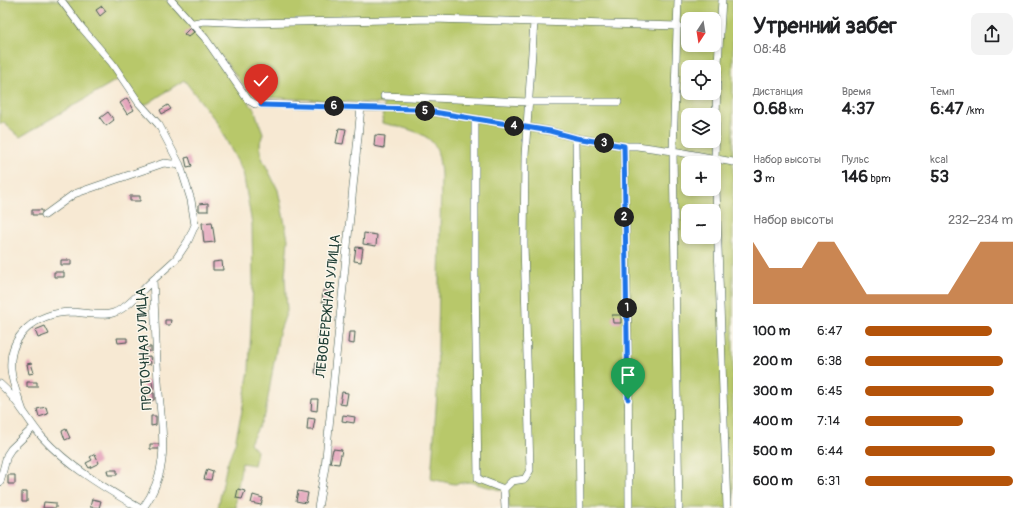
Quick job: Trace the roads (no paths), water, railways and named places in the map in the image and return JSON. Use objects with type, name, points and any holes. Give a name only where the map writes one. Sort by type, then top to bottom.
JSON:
[{"type":"street","name":"ПРОТОЧНАЯ УЛИЦА","points":[[61,0],[82,28],[112,63],[139,103],[159,125],[180,165],[191,200],[195,225],[188,242],[176,259],[153,280],[158,383],[164,439],[163,461],[160,477],[153,495],[143,508]]},
{"type":"street","points":[[171,0],[194,24],[215,51],[248,100],[256,104],[415,109],[475,120],[550,131],[576,138],[624,146],[637,146],[700,156]]},
{"type":"street","points":[[678,0],[674,151],[679,508]]},
{"type":"street","points":[[715,156],[722,0]]},
{"type":"street","points":[[194,24],[203,21],[249,23],[432,20],[678,26]]},
{"type":"street","points":[[504,488],[512,481],[525,479],[530,470],[524,243],[528,102],[534,22]]},
{"type":"street","points":[[384,96],[528,102],[618,102]]},
{"type":"street","name":"ЛЕВОБЕРЕЖНАЯ УЛИЦА","points":[[318,508],[324,467],[361,107]]},
{"type":"street","points":[[475,120],[475,292],[478,479],[504,488]]},
{"type":"street","points":[[576,138],[580,508]]},
{"type":"street","points":[[624,146],[628,342],[629,508]]},
{"type":"street","points":[[721,160],[733,162]]},
{"type":"street","points":[[45,215],[74,194],[164,163],[180,165]]},
{"type":"street","points":[[716,196],[727,508]]},
{"type":"street","points":[[23,411],[11,371],[11,359],[14,345],[24,330],[40,318],[54,314],[69,312],[104,314],[115,312],[125,306],[153,280]]},
{"type":"street","points":[[0,384],[8,391],[34,427],[60,455],[84,474],[139,508]]},
{"type":"street","points":[[0,482],[7,455],[11,449],[34,427]]},
{"type":"street","points":[[504,488],[505,508]]}]
